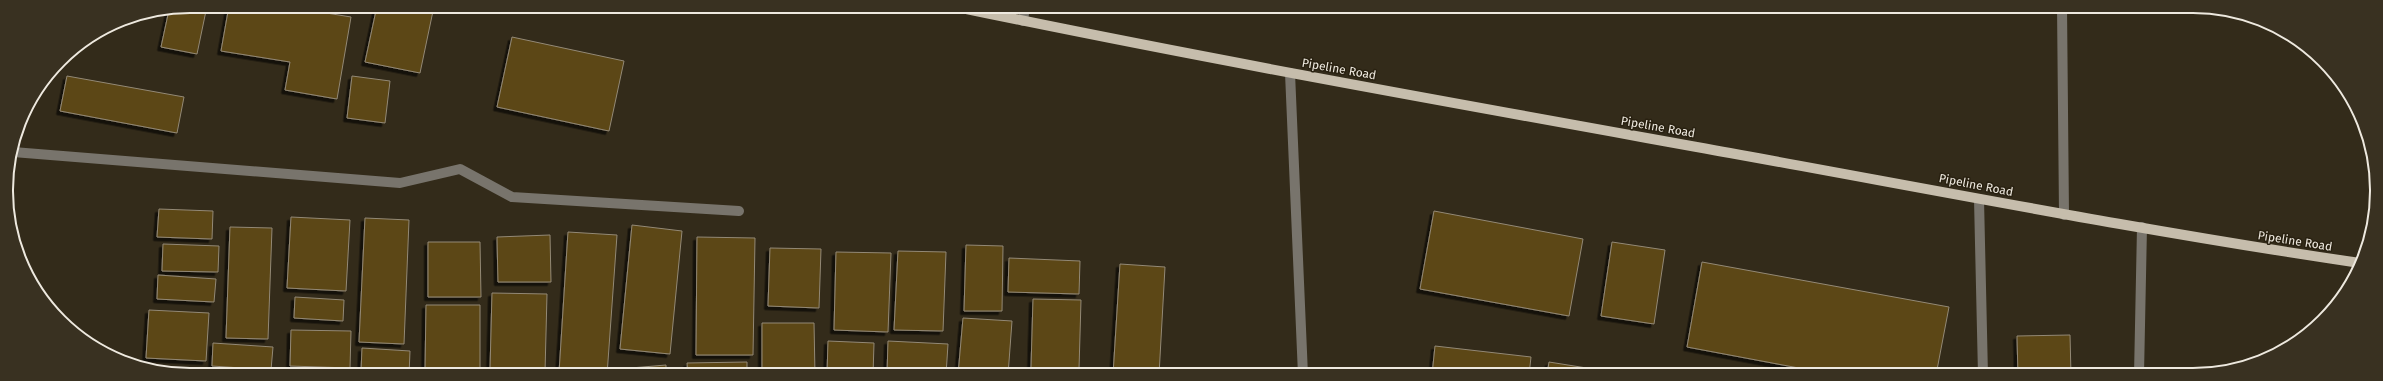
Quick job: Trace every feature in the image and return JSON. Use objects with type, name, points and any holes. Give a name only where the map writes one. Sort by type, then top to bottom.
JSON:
[{"type":"main road","name":"Pipeline Road","points":[[985,13],[1290,73],[1979,198],[2064,215],[2142,227],[2214,242],[2354,263]]},
{"type":"street","points":[[1023,21],[1024,13]]},
{"type":"street","points":[[2062,13],[2064,215]]},
{"type":"street","points":[[1290,73],[1303,368]]},
{"type":"street","points":[[17,152],[400,183],[460,169],[512,197],[739,211]]},
{"type":"street","points":[[1979,198],[1983,368]]},
{"type":"street","points":[[2139,368],[2142,227]]},
{"type":"building","points":[[179,13],[206,13],[197,54],[161,47],[168,15]]},
{"type":"building","points":[[228,13],[326,13],[351,17],[337,99],[285,90],[290,62],[221,51]]},
{"type":"building","points":[[376,13],[433,13],[420,73],[365,62]]},
{"type":"building","points":[[512,37],[624,61],[609,131],[497,107]]},
{"type":"building","points":[[67,76],[184,97],[177,133],[60,111]]},
{"type":"building","points":[[352,76],[390,81],[385,123],[347,118]]},
{"type":"building","points":[[159,209],[213,211],[212,239],[157,237]]},
{"type":"building","points":[[1434,211],[1583,239],[1569,316],[1420,289]]},
{"type":"building","points":[[291,217],[350,220],[346,291],[287,288]]},
{"type":"building","points":[[365,218],[409,220],[404,344],[359,342]]},
{"type":"building","points":[[632,225],[682,231],[670,354],[620,349]]},
{"type":"building","points":[[230,227],[272,228],[268,339],[226,338]]},
{"type":"building","points":[[568,232],[617,235],[608,368],[559,368]]},
{"type":"building","points":[[550,235],[551,282],[498,282],[497,237]]},
{"type":"building","points":[[697,237],[755,238],[753,355],[696,355]]},
{"type":"building","points":[[428,242],[480,242],[481,297],[428,297]]},
{"type":"building","points":[[1612,242],[1665,250],[1654,324],[1601,316]]},
{"type":"building","points":[[163,244],[219,246],[218,272],[162,271]]},
{"type":"building","points":[[966,245],[1003,246],[1002,311],[964,311]]},
{"type":"building","points":[[770,248],[821,249],[819,308],[768,306]]},
{"type":"building","points":[[898,251],[946,252],[943,331],[894,330]]},
{"type":"building","points":[[836,252],[891,253],[888,332],[834,330]]},
{"type":"building","points":[[1009,258],[1080,261],[1079,294],[1008,292]]},
{"type":"building","points":[[1702,262],[1949,307],[1937,368],[1799,368],[1687,347]]},
{"type":"building","points":[[1120,264],[1165,267],[1159,368],[1113,368]]},
{"type":"building","points":[[158,275],[216,279],[214,302],[157,299]]},
{"type":"building","points":[[492,293],[547,294],[545,368],[490,368]]},
{"type":"building","points":[[295,297],[344,300],[343,321],[294,318]]},
{"type":"building","points":[[1033,299],[1081,300],[1079,368],[1031,368]]},
{"type":"building","points":[[426,305],[480,305],[480,368],[425,368]]},
{"type":"building","points":[[149,310],[209,313],[206,361],[146,358]]},
{"type":"building","points":[[963,318],[1012,321],[1009,368],[959,368]]},
{"type":"building","points":[[762,323],[814,323],[815,368],[762,368]]},
{"type":"building","points":[[291,330],[351,331],[350,368],[290,366]]},
{"type":"building","points":[[2070,335],[2071,368],[2018,368],[2017,336]]},
{"type":"building","points":[[828,341],[874,343],[873,368],[827,368]]},
{"type":"building","points":[[888,341],[948,344],[946,368],[887,368]]},
{"type":"building","points":[[213,343],[273,347],[271,368],[212,366]]},
{"type":"building","points":[[1435,346],[1531,357],[1530,368],[1433,368]]},
{"type":"building","points":[[362,348],[410,351],[409,368],[361,368]]},
{"type":"building","points":[[747,362],[747,368],[687,368],[687,363]]},
{"type":"building","points":[[1549,362],[1587,368],[1548,368]]},
{"type":"building","points":[[666,365],[666,368],[631,368]]}]
